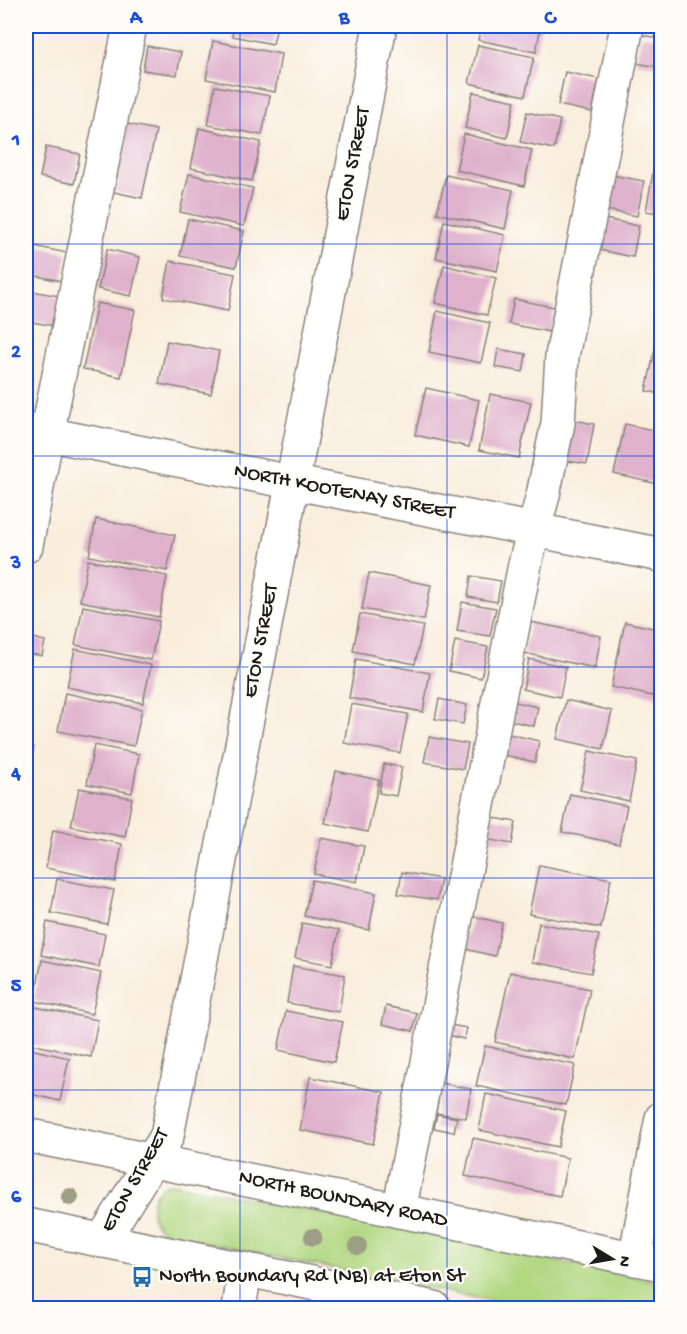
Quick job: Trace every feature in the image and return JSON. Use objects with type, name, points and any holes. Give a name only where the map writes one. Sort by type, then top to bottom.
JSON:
[{"type":"street","points":[[26,546],[36,432],[130,26]]},
{"type":"street","name":"ETON STREET","points":[[102,1241],[167,1136],[380,26]]},
{"type":"street","points":[[399,1211],[525,564],[543,495],[558,423],[562,356],[627,26]]},
{"type":"street","name":"NORTH KOOTENAY STREET","points":[[36,432],[662,555]]},
{"type":"street","points":[[648,1262],[662,1118]]},
{"type":"street","name":"NORTH BOUNDARY ROAD","points":[[26,1135],[648,1262]]},
{"type":"street","points":[[27,1231],[102,1241],[434,1308]]},
{"type":"street","points":[[239,1308],[245,1270]]},
{"type":"green space","points":[[171,1183],[661,1282],[661,1308],[525,1308],[174,1236],[164,1232],[157,1225],[152,1214],[153,1202],[158,1191]]},
{"type":"building","points":[[149,26],[179,26],[178,32]]},
{"type":"building","points":[[234,26],[277,26],[273,44],[232,36]]},
{"type":"building","points":[[481,26],[541,26],[536,52],[478,40]]},
{"type":"building","points":[[642,35],[662,39],[658,67],[636,63]]},
{"type":"building","points":[[213,41],[281,54],[275,92],[206,79]]},
{"type":"building","points":[[478,45],[534,57],[525,96],[469,83]]},
{"type":"building","points":[[147,46],[181,52],[177,75],[143,70]]},
{"type":"building","points":[[565,72],[599,79],[592,112],[558,105]]},
{"type":"building","points":[[215,86],[270,96],[262,135],[208,125]]},
{"type":"building","points":[[473,92],[515,101],[507,138],[465,128]]},
{"type":"building","points":[[527,112],[560,120],[554,149],[520,142]]},
{"type":"building","points":[[123,123],[156,130],[142,198],[109,191]]},
{"type":"building","points":[[199,128],[261,142],[252,181],[191,168]]},
{"type":"building","points":[[464,134],[532,150],[524,186],[456,170]]},
{"type":"building","points":[[46,147],[80,154],[74,184],[40,177]]},
{"type":"building","points":[[655,162],[662,164],[662,214],[646,211]]},
{"type":"building","points":[[189,174],[253,188],[244,226],[180,212]]},
{"type":"building","points":[[607,174],[644,181],[637,216],[600,209]]},
{"type":"building","points":[[446,175],[513,190],[505,229],[437,213]]},
{"type":"building","points":[[188,219],[244,231],[236,267],[180,256]]},
{"type":"building","points":[[605,219],[639,226],[633,257],[599,250]]},
{"type":"building","points":[[444,221],[505,235],[497,271],[436,258]]},
{"type":"building","points":[[29,245],[67,253],[62,281],[26,274]]},
{"type":"building","points":[[107,249],[140,257],[131,296],[98,289]]},
{"type":"building","points":[[170,261],[235,274],[228,311],[163,298]]},
{"type":"building","points":[[444,265],[496,278],[487,315],[435,303]]},
{"type":"building","points":[[26,290],[60,296],[55,326],[26,321]]},
{"type":"building","points":[[514,299],[554,307],[550,332],[509,324]]},
{"type":"building","points":[[97,303],[135,310],[121,377],[83,369]]},
{"type":"building","points":[[437,311],[490,323],[481,363],[429,352]]},
{"type":"building","points":[[660,326],[662,326],[662,394],[646,391]]},
{"type":"building","points":[[167,341],[219,351],[211,394],[159,384]]},
{"type":"building","points":[[498,349],[526,354],[523,372],[495,367]]},
{"type":"building","points":[[426,388],[479,400],[469,447],[415,435]]},
{"type":"building","points":[[490,394],[531,402],[519,458],[479,450]]},
{"type":"building","points":[[569,419],[594,424],[587,464],[561,460]]},
{"type":"building","points":[[625,424],[662,432],[662,485],[614,474]]},
{"type":"building","points":[[96,519],[175,535],[167,571],[89,556]]},
{"type":"building","points":[[88,560],[167,576],[159,617],[80,601]]},
{"type":"building","points":[[369,573],[431,585],[424,620],[362,609]]},
{"type":"building","points":[[471,576],[501,581],[497,602],[468,597]]},
{"type":"building","points":[[462,602],[496,608],[490,636],[457,631]]},
{"type":"building","points":[[83,606],[159,621],[151,660],[75,645]]},
{"type":"building","points":[[360,614],[423,626],[415,664],[353,651]]},
{"type":"building","points":[[530,622],[601,636],[595,668],[524,653]]},
{"type":"building","points":[[625,622],[662,630],[662,698],[611,687]]},
{"type":"building","points":[[26,636],[45,641],[42,656],[26,653]]},
{"type":"building","points":[[455,641],[488,647],[481,678],[449,671]]},
{"type":"building","points":[[75,649],[151,665],[143,703],[67,687]]},
{"type":"building","points":[[356,659],[430,673],[423,712],[349,698]]},
{"type":"building","points":[[529,659],[566,667],[560,697],[523,689]]},
{"type":"building","points":[[65,693],[142,709],[134,746],[58,731]]},
{"type":"building","points":[[439,699],[467,705],[463,724],[435,719]]},
{"type":"building","points":[[566,700],[612,711],[603,749],[557,739]]},
{"type":"building","points":[[511,701],[538,707],[534,726],[507,720]]},
{"type":"building","points":[[351,704],[408,714],[400,753],[344,743]]},
{"type":"building","points":[[505,733],[539,741],[535,762],[500,754]]},
{"type":"building","points":[[429,737],[468,744],[463,769],[424,762]]},
{"type":"building","points":[[94,745],[139,754],[132,793],[87,784]]},
{"type":"building","points":[[26,746],[34,747],[29,770],[26,769]]},
{"type":"building","points":[[589,751],[637,761],[629,801],[580,790]]},
{"type":"building","points":[[384,764],[402,767],[396,796],[379,793]]},
{"type":"building","points":[[336,771],[379,780],[368,832],[325,823]]},
{"type":"building","points":[[79,788],[132,798],[125,837],[71,826]]},
{"type":"building","points":[[570,794],[627,806],[619,844],[562,832]]},
{"type":"building","points":[[489,817],[516,822],[512,844],[485,839]]},
{"type":"building","points":[[53,830],[122,844],[115,882],[46,868]]},
{"type":"building","points":[[321,838],[364,846],[357,882],[314,874]]},
{"type":"building","points":[[539,865],[611,879],[601,928],[529,914]]},
{"type":"building","points":[[402,872],[441,879],[437,900],[398,894]]},
{"type":"building","points":[[57,879],[114,890],[107,924],[51,913]]},
{"type":"building","points":[[312,880],[376,893],[369,930],[304,916]]},
{"type":"building","points":[[472,916],[502,923],[495,956],[465,949]]},
{"type":"building","points":[[47,922],[105,934],[99,967],[41,955]]},
{"type":"building","points":[[302,923],[339,930],[332,965],[295,958]]},
{"type":"building","points":[[539,923],[599,935],[591,973],[532,962]]},
{"type":"building","points":[[42,960],[101,973],[92,1014],[34,1001]]},
{"type":"building","points":[[293,966],[345,975],[339,1012],[287,1003]]},
{"type":"building","points":[[510,972],[590,989],[575,1059],[495,1042]]},
{"type":"building","points":[[26,1005],[98,1020],[91,1057],[26,1043]]},
{"type":"building","points":[[386,1006],[417,1013],[413,1031],[382,1024]]},
{"type":"building","points":[[286,1011],[343,1022],[334,1062],[278,1050]]},
{"type":"building","points":[[450,1025],[467,1028],[464,1039],[447,1035]]},
{"type":"building","points":[[485,1046],[575,1065],[566,1105],[476,1086]]},
{"type":"building","points":[[26,1048],[69,1058],[60,1101],[26,1093]]},
{"type":"building","points":[[310,1077],[384,1092],[373,1144],[300,1130]]},
{"type":"building","points":[[441,1083],[471,1089],[466,1118],[436,1113]]},
{"type":"building","points":[[486,1094],[566,1111],[558,1147],[479,1130]]},
{"type":"building","points":[[437,1114],[457,1118],[454,1132],[434,1128]]},
{"type":"building","points":[[473,1138],[568,1158],[560,1196],[465,1176]]},
{"type":"place","name":"North Boundary Rd (NB) at Eton St","points":[[142,1277]]}]
